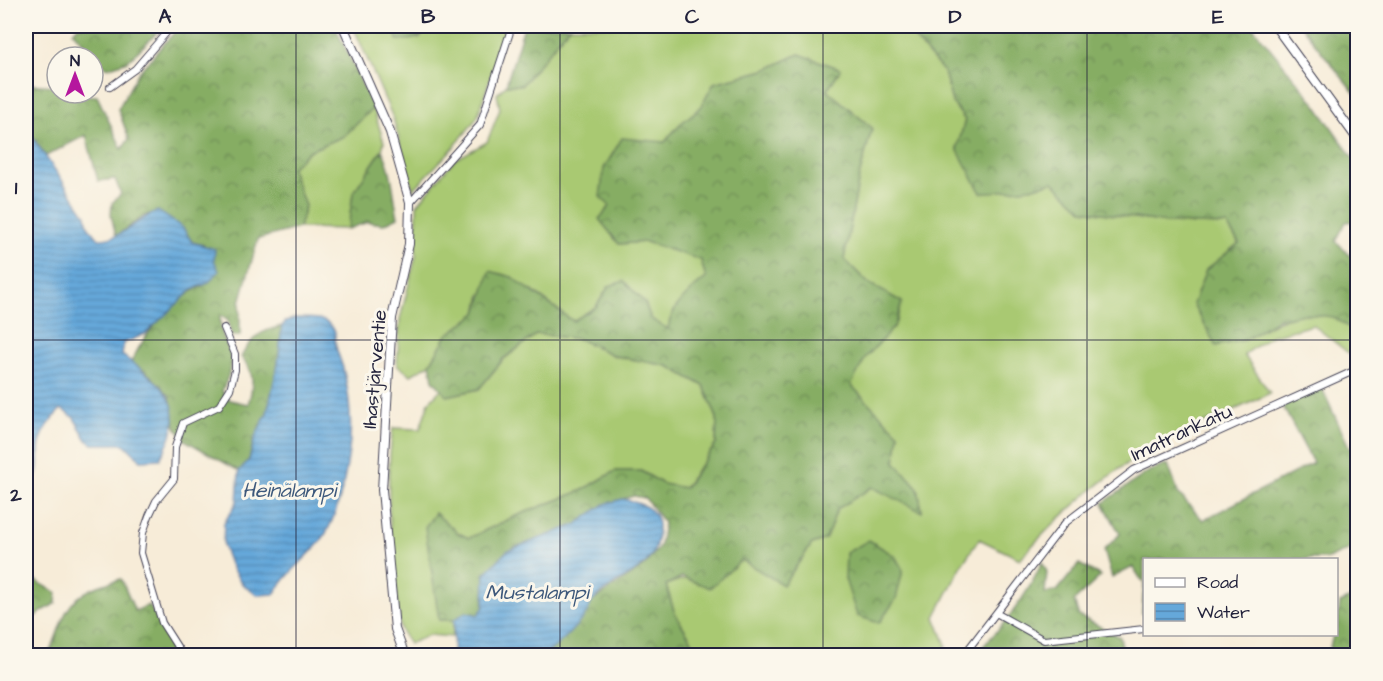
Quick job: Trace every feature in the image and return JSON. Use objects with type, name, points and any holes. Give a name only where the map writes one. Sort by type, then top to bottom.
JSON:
[{"type":"street","points":[[110,87],[135,69],[172,26]]},
{"type":"street","name":"Ihastjärventie","points":[[343,26],[390,132],[410,203],[408,244],[392,318],[382,490],[395,629],[405,656]]},
{"type":"street","points":[[410,203],[480,125],[512,26]]},
{"type":"street","points":[[1275,26],[1358,140]]},
{"type":"street","points":[[183,656],[162,623],[141,553],[143,533],[156,501],[174,479],[175,447],[183,423],[219,406],[230,389],[235,370],[235,354],[224,328]]},
{"type":"street","name":"Imatrankatu","points":[[963,656],[1065,523],[1134,470],[1358,369]]},
{"type":"street","points":[[996,613],[1044,640],[1143,629]]},
{"type":"green space","points":[[78,26],[164,26],[128,61],[107,68],[105,66],[105,45],[85,45],[73,32]]},
{"type":"green space","points":[[180,26],[335,26],[373,108],[344,136],[309,151],[291,168],[305,206],[299,228],[258,239],[240,302],[240,336],[232,336],[227,319],[220,315],[223,337],[231,358],[228,377],[222,391],[230,400],[248,404],[252,379],[249,368],[241,357],[257,336],[282,326],[278,364],[267,413],[255,437],[249,460],[239,471],[183,439],[175,425],[170,396],[150,375],[131,362],[145,338],[163,315],[184,297],[208,283],[204,245],[192,242],[183,228],[158,211],[144,216],[116,236],[111,215],[112,203],[121,194],[115,179],[98,181],[86,135],[46,156],[26,128],[26,84],[45,85],[45,105],[101,105],[122,149],[129,139],[118,109],[138,73]]},
{"type":"green space","points":[[353,26],[391,26],[419,39],[430,26],[507,26],[477,118],[454,147],[413,190],[393,118]]},
{"type":"green space","points":[[391,26],[430,26],[416,38],[397,40],[395,28]]},
{"type":"green space","points":[[524,26],[570,26],[522,85],[506,85]]},
{"type":"green space","points":[[570,26],[916,26],[915,39],[944,72],[952,102],[965,120],[957,149],[1030,188],[1053,182],[1083,210],[1167,223],[1227,225],[1239,243],[1206,270],[1245,340],[1286,318],[1321,314],[1336,318],[1357,332],[1357,349],[1351,355],[1313,325],[1271,336],[1244,355],[1270,393],[1162,443],[1124,466],[1068,510],[1020,559],[979,539],[963,563],[935,617],[946,645],[940,656],[701,655],[675,614],[666,585],[725,569],[742,560],[783,584],[812,544],[826,539],[837,509],[872,487],[922,511],[918,488],[895,462],[899,434],[850,385],[866,357],[894,327],[902,302],[868,283],[844,259],[859,177],[872,128],[827,90],[840,69],[799,54],[765,70],[714,83],[701,107],[679,125],[600,219],[619,244],[646,242],[701,260],[706,278],[690,291],[668,330],[651,319],[645,303],[609,286],[596,307],[573,321],[530,289],[481,294],[477,313],[447,335],[430,364],[411,375],[397,365],[400,319],[416,256],[417,205],[454,160],[487,142],[500,109],[497,94],[506,85],[522,85]]},
{"type":"green space","points":[[916,26],[1252,26],[1314,102],[1357,164],[1357,221],[1346,222],[1336,241],[1357,263],[1357,333],[1333,317],[1305,314],[1278,319],[1245,340],[1216,346],[1193,304],[1206,270],[1239,243],[1227,225],[1167,223],[1083,210],[1053,182],[1030,188],[981,193],[957,149],[965,120],[952,102],[944,72],[915,39]]},
{"type":"green space","points":[[1301,26],[1357,26],[1357,96]]},
{"type":"green space","points":[[799,54],[841,69],[827,90],[872,128],[859,177],[844,259],[868,283],[902,302],[894,327],[866,357],[851,385],[899,434],[895,462],[918,488],[922,512],[872,487],[837,509],[826,539],[812,544],[783,585],[742,560],[710,588],[682,577],[666,585],[675,614],[701,656],[545,655],[586,613],[592,602],[645,565],[660,546],[664,523],[645,498],[634,496],[605,504],[575,525],[507,551],[485,574],[484,607],[478,616],[466,612],[454,620],[439,620],[425,527],[435,513],[458,533],[469,538],[516,516],[583,490],[615,471],[641,471],[663,484],[685,488],[716,444],[717,418],[704,386],[668,366],[615,356],[579,339],[537,334],[503,359],[479,389],[447,396],[433,380],[430,364],[447,335],[477,313],[490,271],[512,277],[573,321],[596,307],[609,286],[624,281],[645,303],[651,319],[668,329],[676,307],[706,278],[701,260],[646,242],[619,244],[599,219],[610,206],[600,197],[604,168],[622,138],[665,142],[679,125],[701,107],[714,83],[765,70]]},
{"type":"green space","points":[[373,108],[384,142],[382,150],[353,193],[348,229],[299,228],[305,206],[291,168],[309,151],[344,136]]},
{"type":"green space","points":[[382,150],[391,174],[398,217],[384,224],[368,222],[348,229],[353,193]]},
{"type":"green space","points":[[537,334],[579,339],[615,356],[668,366],[704,386],[717,418],[716,444],[684,488],[663,484],[641,471],[615,471],[583,490],[516,516],[469,538],[458,533],[435,513],[439,620],[454,620],[452,637],[429,635],[409,644],[400,628],[390,528],[389,478],[393,428],[420,429],[429,402],[441,389],[448,396],[479,389],[503,360]]},
{"type":"green space","points":[[1321,386],[1350,449],[1357,446],[1357,546],[1330,558],[1143,558],[1143,582],[1133,567],[1112,578],[1104,550],[1120,534],[1103,503],[1148,472],[1168,464],[1178,493],[1203,520],[1313,463],[1281,403]]},
{"type":"green space","points":[[869,540],[895,556],[903,570],[896,599],[879,623],[857,616],[845,579],[846,553]]},
{"type":"green space","points":[[1042,562],[1047,572],[1045,593],[1057,591],[1079,564],[1101,576],[1074,601],[1079,616],[1120,637],[1124,655],[974,656],[1013,612]]},
{"type":"green space","points":[[26,575],[57,593],[56,603],[26,622]]},
{"type":"green space","points":[[121,579],[135,611],[149,605],[176,655],[47,656],[67,611],[78,597],[93,588]]},
{"type":"green space","points":[[1357,595],[1357,655],[1338,655],[1330,647],[1333,636],[1338,636],[1340,603]]},
{"type":"water","points":[[26,128],[86,215],[88,226],[99,239],[115,236],[158,211],[183,228],[192,242],[215,249],[214,260],[219,271],[208,283],[193,289],[145,334],[124,343],[122,355],[151,377],[169,398],[174,424],[160,459],[141,460],[124,444],[93,444],[87,440],[74,418],[61,409],[44,433],[40,444],[36,475],[26,488]]},
{"type":"water","name":"Heinälampi","points":[[295,318],[312,318],[323,321],[328,323],[335,332],[349,402],[350,444],[340,499],[320,542],[274,594],[257,595],[243,585],[231,567],[223,545],[224,523],[237,502],[239,471],[249,460],[255,437],[267,413],[278,364],[282,326],[285,322]]},
{"type":"water","name":"Mustalampi","points":[[623,499],[646,507],[655,514],[658,526],[657,542],[645,563],[603,591],[567,636],[545,655],[453,655],[454,620],[466,612],[478,615],[484,607],[485,574],[507,551],[575,525],[605,504]]}]
